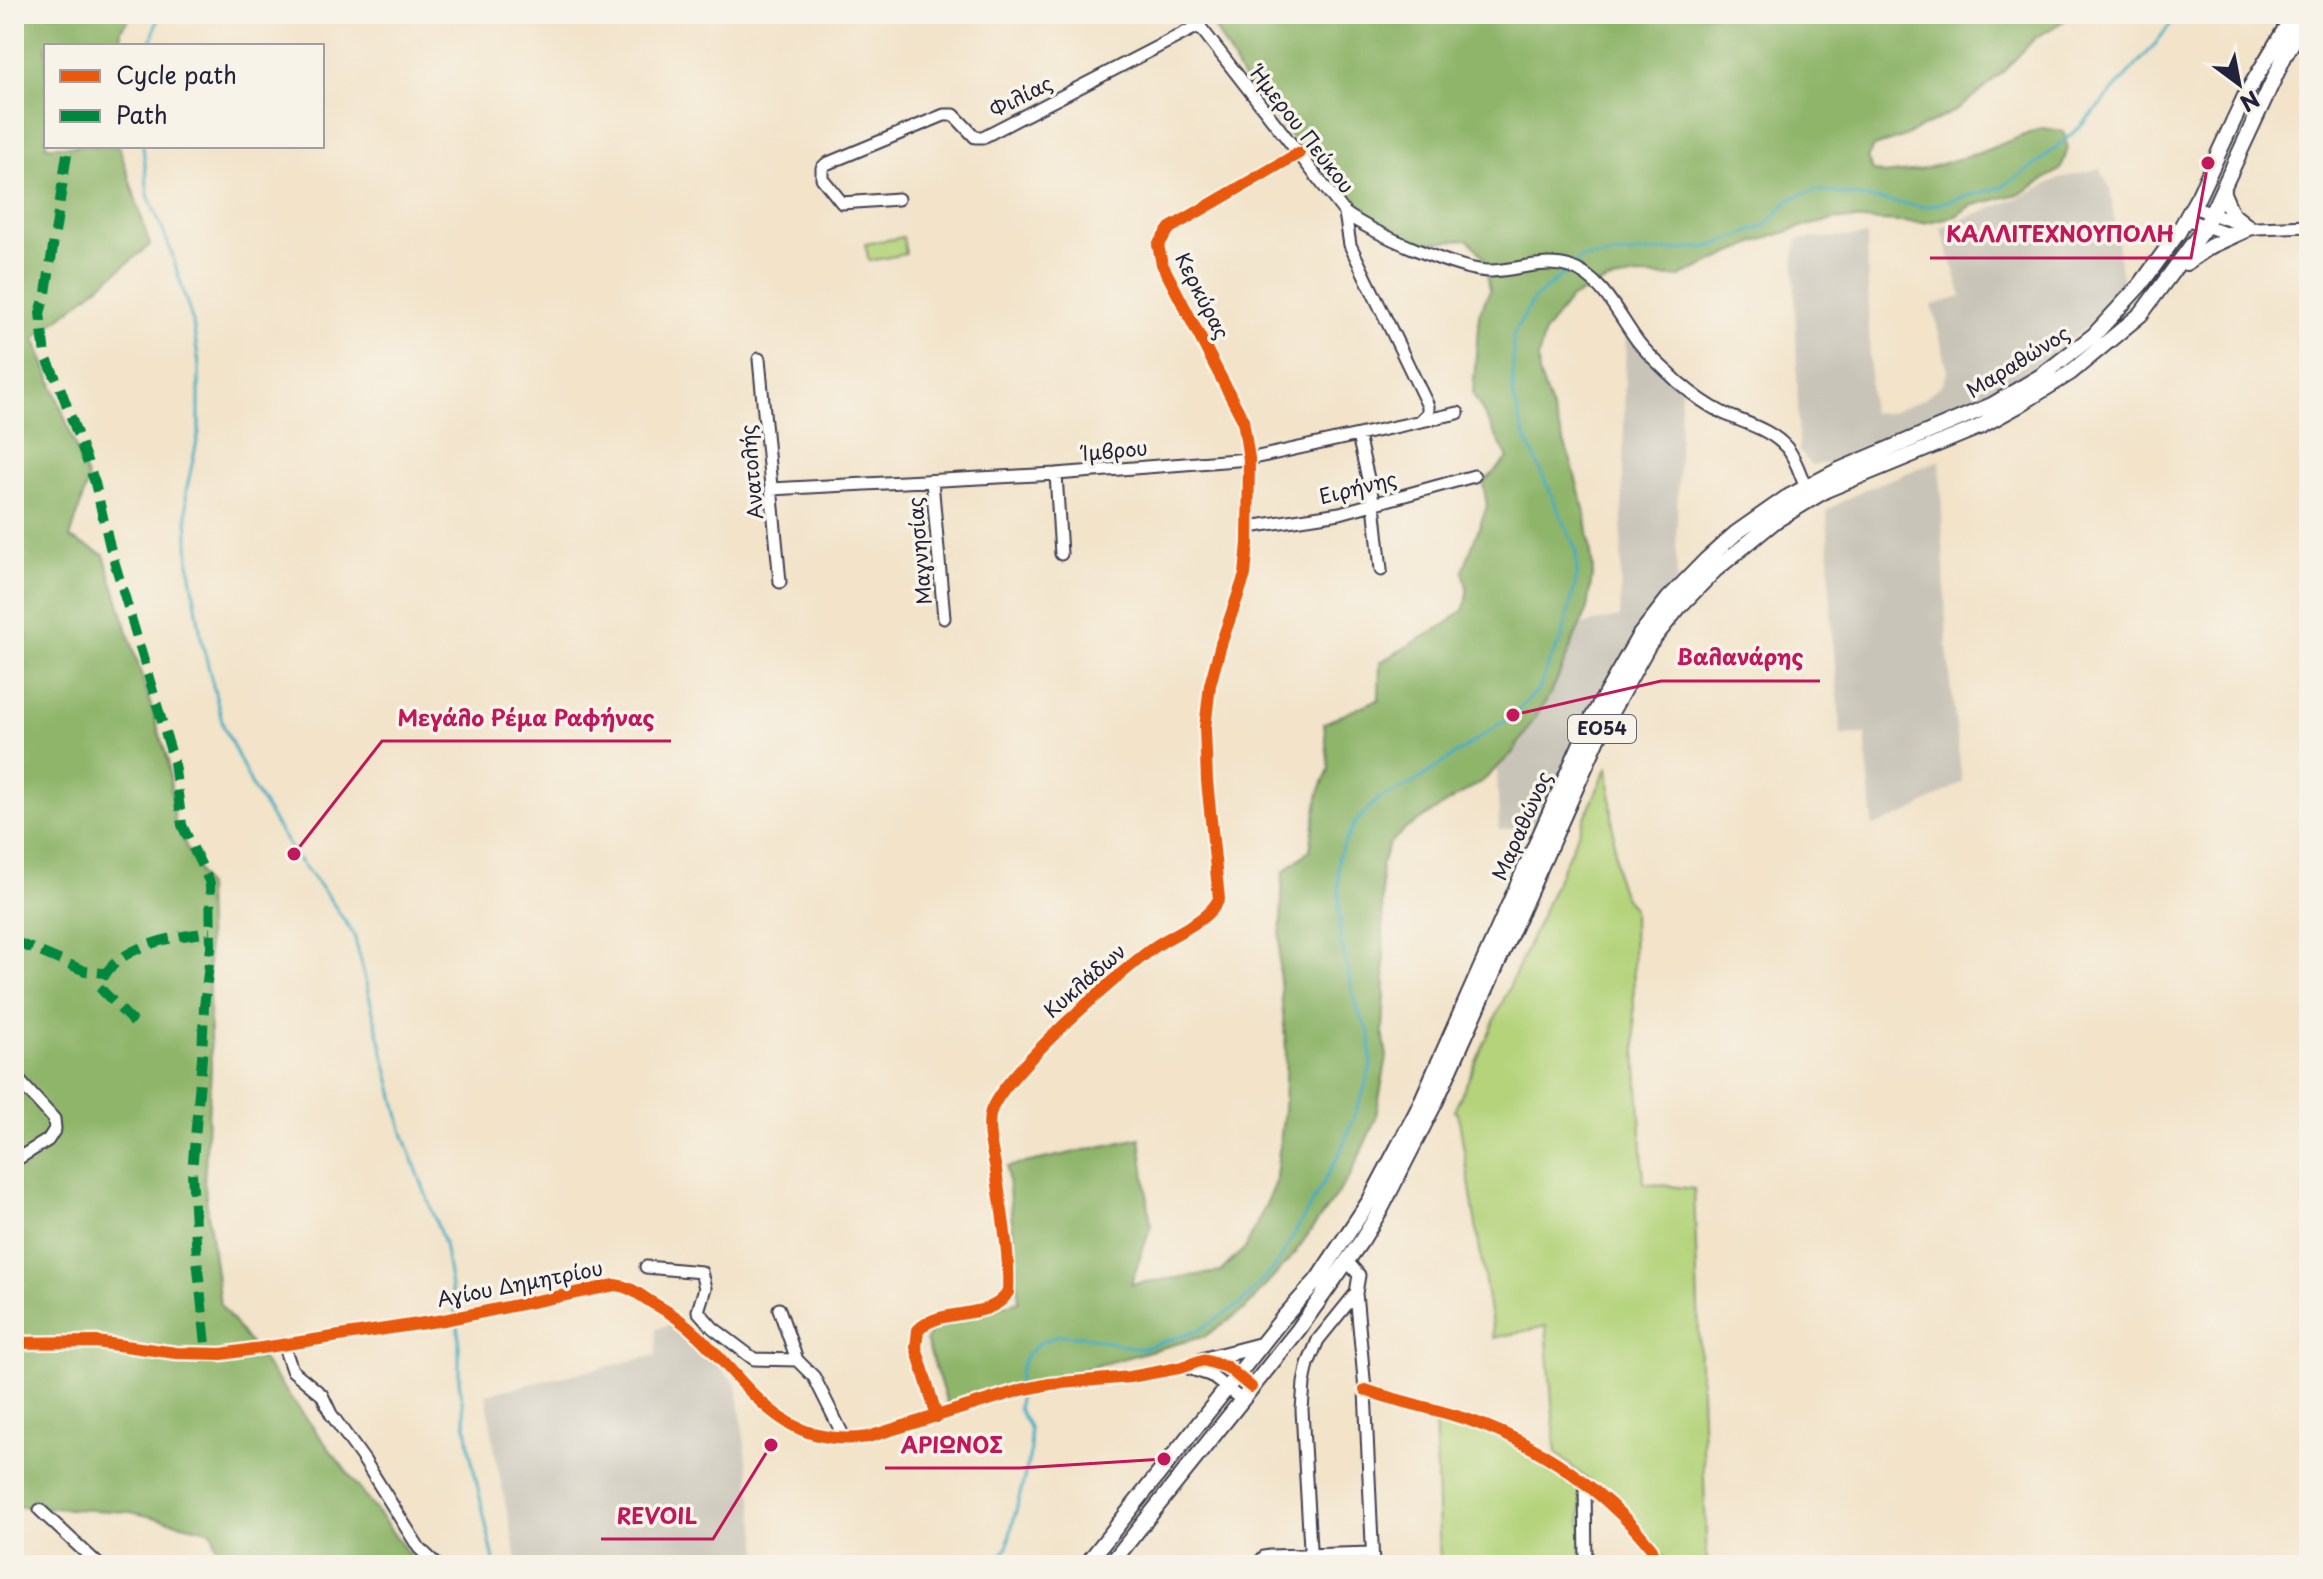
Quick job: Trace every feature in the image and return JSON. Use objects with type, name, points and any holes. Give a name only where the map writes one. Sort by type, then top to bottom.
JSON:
[{"type":"main road","name":"Μαραθώνος","points":[[1086,1565],[1237,1374],[1330,1263],[1388,1169],[1417,1111],[1592,718],[1624,659],[1668,599],[1706,560],[1753,520],[1805,486],[1973,415],[2013,394],[2094,335],[2125,302],[2190,213],[2246,94],[2294,14]]},
{"type":"main road","name":"Μαραθώνος","points":[[1110,1565],[1298,1330],[1347,1261],[1400,1175],[1429,1117],[1612,707],[1649,644],[1679,607],[1738,548],[1809,500],[1979,427],[2048,388],[2141,314],[2208,221],[2285,55],[2309,15]]},
{"type":"main road","points":[[2173,273],[2207,248],[2249,229],[2232,214],[2222,191]]},
{"type":"main road","points":[[1203,1360],[1261,1345]]},
{"type":"street","name":"Ήμερου Πεύκου","points":[[1190,14],[1345,213],[1364,227],[1384,236],[1472,269],[1491,271],[1545,264],[1579,271],[1602,291],[1649,355],[1690,392],[1708,406],[1767,432],[1780,441],[1790,452],[1805,486]]},
{"type":"street","name":"Φιλίας","points":[[898,199],[842,203],[822,178],[822,168],[944,115],[954,115],[975,137],[983,137],[1198,26]]},
{"type":"street","name":"Κερκύρας","points":[[1249,527],[1249,459],[1243,420],[1162,264],[1158,245],[1170,228],[1299,153]]},
{"type":"street","points":[[1345,213],[1350,245],[1428,406],[1428,413],[1422,419]]},
{"type":"street","points":[[2190,213],[2225,233],[2309,226]]},
{"type":"street","name":"Ανατολής","points":[[759,359],[780,582]]},
{"type":"street","name":"Ίμβρου","points":[[771,489],[1056,474],[1249,459],[1458,413]]},
{"type":"street","points":[[1358,436],[1374,504],[1381,570]]},
{"type":"street","points":[[1056,474],[1061,554]]},
{"type":"street","name":"Ειρήνης","points":[[1249,527],[1309,519],[1474,476]]},
{"type":"street","name":"Μαγνησίας","points":[[932,481],[944,618]]},
{"type":"street","name":"Κυκλάδων","points":[[937,1417],[916,1347],[918,1330],[932,1320],[997,1304],[1008,1292],[1000,1201],[989,1127],[997,1097],[1038,1050],[1124,972],[1156,946],[1209,913],[1219,899],[1205,728],[1213,672],[1245,575],[1249,527]]},
{"type":"street","points":[[14,1075],[54,1119],[55,1129],[48,1140],[14,1161]]},
{"type":"street","points":[[1257,1565],[1264,1557],[1270,1556],[1310,1560],[1373,1559],[1365,1390],[1356,1293],[1359,1275],[1347,1261]]},
{"type":"street","points":[[646,1267],[701,1272],[705,1288],[698,1311],[713,1328],[754,1359],[797,1360]]},
{"type":"street","name":"Αγίου Δημητρίου","points":[[14,1343],[62,1340],[207,1354],[444,1320],[608,1285],[631,1288],[684,1322],[763,1404],[789,1425],[807,1434],[845,1439],[877,1435],[1033,1387],[1190,1367],[1206,1372],[1242,1400]]},
{"type":"street","points":[[1310,1560],[1302,1410],[1304,1383],[1318,1340],[1356,1293]]},
{"type":"street","points":[[779,1309],[797,1360],[814,1377],[845,1439]]},
{"type":"street","points":[[283,1344],[292,1370],[322,1395],[331,1414],[419,1548],[437,1565]]},
{"type":"street","points":[[1203,1360],[1227,1367],[1251,1387]]},
{"type":"street","name":"Αγίου Δημητρίου","points":[[1179,1368],[1203,1360]]},
{"type":"street","points":[[1365,1390],[1489,1428],[1546,1456],[1611,1504],[1652,1549]]},
{"type":"street","points":[[1585,1485],[1586,1565]]},
{"type":"street","points":[[40,1510],[99,1565]]},
{"type":"shaded area","points":[[2100,168],[2110,189],[2124,293],[2042,364],[1973,403],[1874,445],[1871,442],[1830,463],[1811,465],[1799,451],[1794,257],[1798,239],[1867,236],[1871,412],[1885,414],[1921,401],[1943,383],[1948,371],[1932,305],[1962,297],[1941,227],[2058,179]]},
{"type":"shaded area","points":[[1626,330],[1681,389],[1677,582],[1540,826],[1499,830],[1497,768],[1513,752],[1552,691],[1580,625],[1620,617]]},
{"type":"shaded area","points":[[1940,460],[1947,647],[1962,782],[1911,812],[1873,826],[1865,734],[1841,736],[1827,510],[1863,490]]},
{"type":"shaded area","points":[[675,1323],[737,1385],[761,1565],[518,1565],[486,1394],[657,1355],[656,1329]]},
{"type":"green space","points":[[14,14],[133,14],[121,29],[120,44],[44,44],[44,148],[120,148],[150,245],[35,338],[88,480],[70,538],[104,555],[168,761],[175,823],[206,887],[211,1069],[204,1182],[220,1304],[417,1565],[222,1565],[212,1531],[131,1512],[14,1506]]},
{"type":"green space","points":[[1235,14],[2075,14],[2034,39],[2003,72],[1957,110],[1874,147],[1867,158],[1872,170],[1883,174],[1920,170],[1979,153],[2042,128],[2063,131],[2068,148],[2061,169],[2022,193],[1970,206],[1956,216],[1923,223],[1838,219],[1756,242],[1679,277],[1639,276],[1607,281],[1571,298],[1545,332],[1538,358],[1539,374],[1572,464],[1586,517],[1593,569],[1587,609],[1552,691],[1513,752],[1484,780],[1404,830],[1389,844],[1381,866],[1385,994],[1383,1032],[1387,1057],[1375,1121],[1350,1176],[1294,1254],[1245,1309],[1205,1336],[948,1406],[926,1340],[932,1329],[1019,1301],[1007,1167],[1140,1138],[1151,1226],[1131,1284],[1220,1272],[1246,1247],[1275,1185],[1284,1109],[1286,1049],[1279,969],[1283,872],[1310,850],[1319,792],[1329,769],[1324,723],[1379,699],[1380,662],[1446,624],[1463,610],[1467,587],[1463,571],[1487,506],[1483,483],[1508,458],[1473,394],[1479,314],[1490,290],[1484,257],[1468,239],[1427,243],[1390,232],[1354,212],[1243,79],[1212,23]]},
{"type":"green space","points":[[903,237],[906,254],[869,261],[865,244]]},
{"type":"green space","points":[[1608,766],[1617,876],[1623,895],[1633,908],[1634,1016],[1644,1183],[1694,1189],[1707,1565],[1671,1565],[1619,1507],[1556,1453],[1546,1326],[1494,1338],[1458,1113],[1454,1111]]},
{"type":"green space","points":[[1435,1413],[1470,1423],[1545,1458],[1581,1486],[1582,1565],[1440,1565]]},
{"type":"waterway","points":[[151,44],[159,14]]},
{"type":"waterway","points":[[1575,264],[1581,258],[1710,247],[1765,226],[1790,199],[1816,190],[1926,207],[2002,187],[2034,166],[2080,127],[2153,47],[2178,14]]},
{"type":"waterway","points":[[143,148],[148,195],[170,248],[193,323],[199,365],[199,432],[186,492],[189,563],[202,642],[223,725],[253,788],[294,854],[354,935],[403,1133],[444,1243],[459,1337],[459,1381],[470,1452],[495,1565]]},
{"type":"waterway","points":[[1019,1388],[1019,1374],[1026,1355],[1039,1344],[1058,1335],[1083,1336],[1139,1349],[1198,1331],[1242,1303],[1276,1266],[1339,1155],[1371,1065],[1370,1034],[1356,1006],[1340,938],[1338,857],[1354,824],[1378,799],[1412,784],[1513,715],[1540,688],[1562,638],[1577,577],[1576,550],[1522,429],[1513,394],[1513,336],[1533,300],[1566,271]]},
{"type":"waterway","points":[[995,1565],[1007,1547],[1031,1450],[1029,1427],[1018,1408],[1019,1396]]},
{"type":"marked path","points":[[67,154],[46,293],[40,313],[45,355],[95,483],[110,547],[174,762],[182,825],[210,883],[211,947],[192,1172],[207,1354]]},
{"type":"marked path","points":[[134,1023],[99,987],[106,973],[130,952],[162,941],[211,932]]},
{"type":"marked path","points":[[14,941],[85,971],[104,973]]},
{"type":"cycle path","points":[[937,1417],[916,1347],[918,1330],[939,1318],[990,1307],[1008,1292],[1005,1231],[989,1129],[990,1115],[997,1099],[1062,1026],[1156,946],[1207,914],[1219,899],[1205,728],[1210,685],[1245,575],[1249,459],[1243,420],[1162,264],[1158,245],[1170,228],[1299,153]]},
{"type":"cycle path","points":[[14,1343],[96,1342],[176,1353],[222,1354],[444,1320],[615,1285],[633,1290],[686,1325],[775,1414],[801,1429],[831,1438],[868,1437],[1021,1390],[1050,1384],[1130,1377],[1203,1360],[1227,1367],[1251,1387]]},
{"type":"cycle path","points":[[1365,1390],[1472,1421],[1523,1443],[1571,1473],[1615,1508],[1652,1549]]},
{"type":"place","name":"ΚΑΛΛΙΤΕΧΝΟΥΠΟΛΗ","points":[[2208,163]]},
{"type":"place","name":"Βαλανάρης","points":[[1513,715]]},
{"type":"place","name":"Μεγάλο Ρέμα Ραφήνας","points":[[294,854]]},
{"type":"place","name":"REVOIL","points":[[771,1445]]},
{"type":"place","name":"ΑΡΙΩΝΟΣ","points":[[1164,1459]]}]
